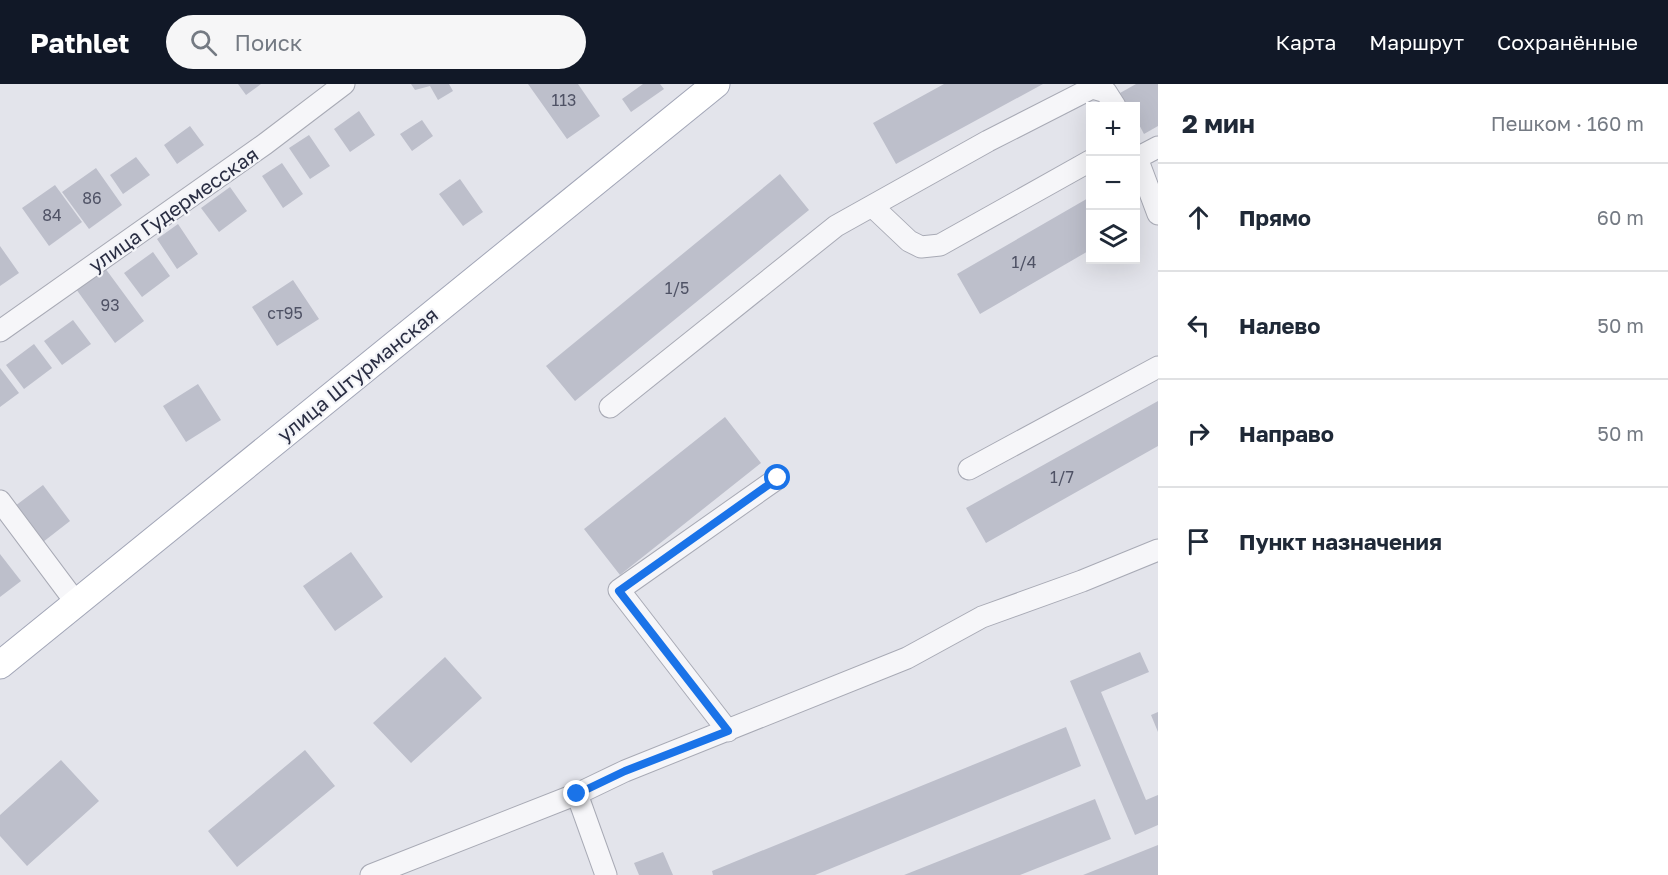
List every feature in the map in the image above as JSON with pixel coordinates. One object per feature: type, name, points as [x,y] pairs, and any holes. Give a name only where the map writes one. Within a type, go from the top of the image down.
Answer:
[{"type":"main road","name":"улица Штурманская","points":[[0,665],[716,84]]},
{"type":"street","name":"улица Гудермесская","points":[[0,331],[265,144],[344,84]]},
{"type":"street","points":[[610,407],[836,226],[988,141],[1092,88],[1106,92],[1112,102]]},
{"type":"street","points":[[1138,156],[1158,147]]},
{"type":"street","points":[[872,206],[909,241],[921,248],[940,244],[1086,164]]},
{"type":"street","points":[[1140,167],[1158,214]]},
{"type":"street","points":[[969,469],[1158,366]]},
{"type":"street","points":[[728,731],[619,591],[778,478]]},
{"type":"street","points":[[0,501],[77,604]]},
{"type":"street","points":[[371,875],[577,794],[625,771],[907,658],[982,617],[1082,581],[1158,550]]},
{"type":"street","points":[[577,794],[606,875]]},
{"type":"building","points":[[238,84],[261,84],[246,95]]},
{"type":"building","points":[[411,84],[449,84],[453,91],[438,100],[430,86],[415,90]]},
{"type":"building","points":[[528,84],[578,84],[600,116],[567,139]]},
{"type":"building","points":[[643,84],[660,84],[664,89],[631,112],[622,99]]},
{"type":"building","points":[[944,84],[1043,84],[896,164],[873,123]]},
{"type":"building","points":[[1136,84],[1158,84],[1158,126],[1144,134],[1140,126],[1140,102],[1126,102],[1120,93]]},
{"type":"building","points":[[359,111],[375,135],[350,152],[334,129]]},
{"type":"building","points":[[422,120],[433,136],[412,151],[400,134]]},
{"type":"building","points":[[190,126],[204,145],[177,164],[164,145]]},
{"type":"building","points":[[309,135],[330,166],[310,179],[289,148]]},
{"type":"building","points":[[136,157],[150,175],[123,194],[110,175]]},
{"type":"building","points":[[282,163],[303,194],[283,208],[262,176]]},
{"type":"building","points":[[96,168],[122,205],[89,229],[62,192]]},
{"type":"building","points":[[780,174],[809,210],[575,401],[546,366]]},
{"type":"building","points":[[460,179],[483,212],[463,226],[439,194]]},
{"type":"building","points":[[55,185],[82,222],[49,246],[22,208]]},
{"type":"building","points":[[230,187],[247,211],[219,232],[201,208]]},
{"type":"building","points":[[1086,199],[1086,252],[980,314],[957,274]]},
{"type":"building","points":[[178,224],[198,254],[177,269],[157,239]]},
{"type":"building","points":[[0,246],[19,273],[0,286]]},
{"type":"building","points":[[153,252],[170,276],[142,297],[124,273]]},
{"type":"building","points":[[105,268],[144,321],[115,343],[76,289]]},
{"type":"building","points":[[293,280],[319,319],[277,346],[252,307]]},
{"type":"building","points":[[73,320],[91,344],[62,365],[44,341]]},
{"type":"building","points":[[34,344],[52,368],[24,389],[6,365]]},
{"type":"building","points":[[0,368],[19,393],[0,407]]},
{"type":"building","points":[[198,384],[221,420],[186,442],[163,406]]},
{"type":"building","points":[[1158,401],[1158,446],[986,543],[966,508]]},
{"type":"building","points":[[725,417],[761,463],[620,575],[584,529]]},
{"type":"building","points":[[43,485],[70,521],[43,542],[15,506]]},
{"type":"building","points":[[351,552],[383,597],[335,631],[303,586]]},
{"type":"building","points":[[0,554],[21,581],[0,597]]},
{"type":"building","points":[[1140,652],[1149,672],[1101,692],[1146,800],[1158,795],[1158,825],[1135,835],[1070,681]]},
{"type":"building","points":[[445,657],[482,698],[411,763],[373,723]]},
{"type":"building","points":[[1158,712],[1158,732],[1151,715]]},
{"type":"building","points":[[1066,727],[1081,766],[815,875],[713,875],[712,871]]},
{"type":"building","points":[[305,750],[335,786],[237,867],[208,831]]},
{"type":"building","points":[[61,760],[99,801],[27,866],[0,836],[0,815]]},
{"type":"building","points":[[1095,799],[1111,839],[1020,875],[904,875]]},
{"type":"building","points":[[1158,845],[1158,875],[1083,875]]},
{"type":"building","points":[[663,852],[673,875],[639,875],[634,863]]},
{"type":"route","points":[[577,794],[625,771],[728,731],[619,591],[778,478]]}]
